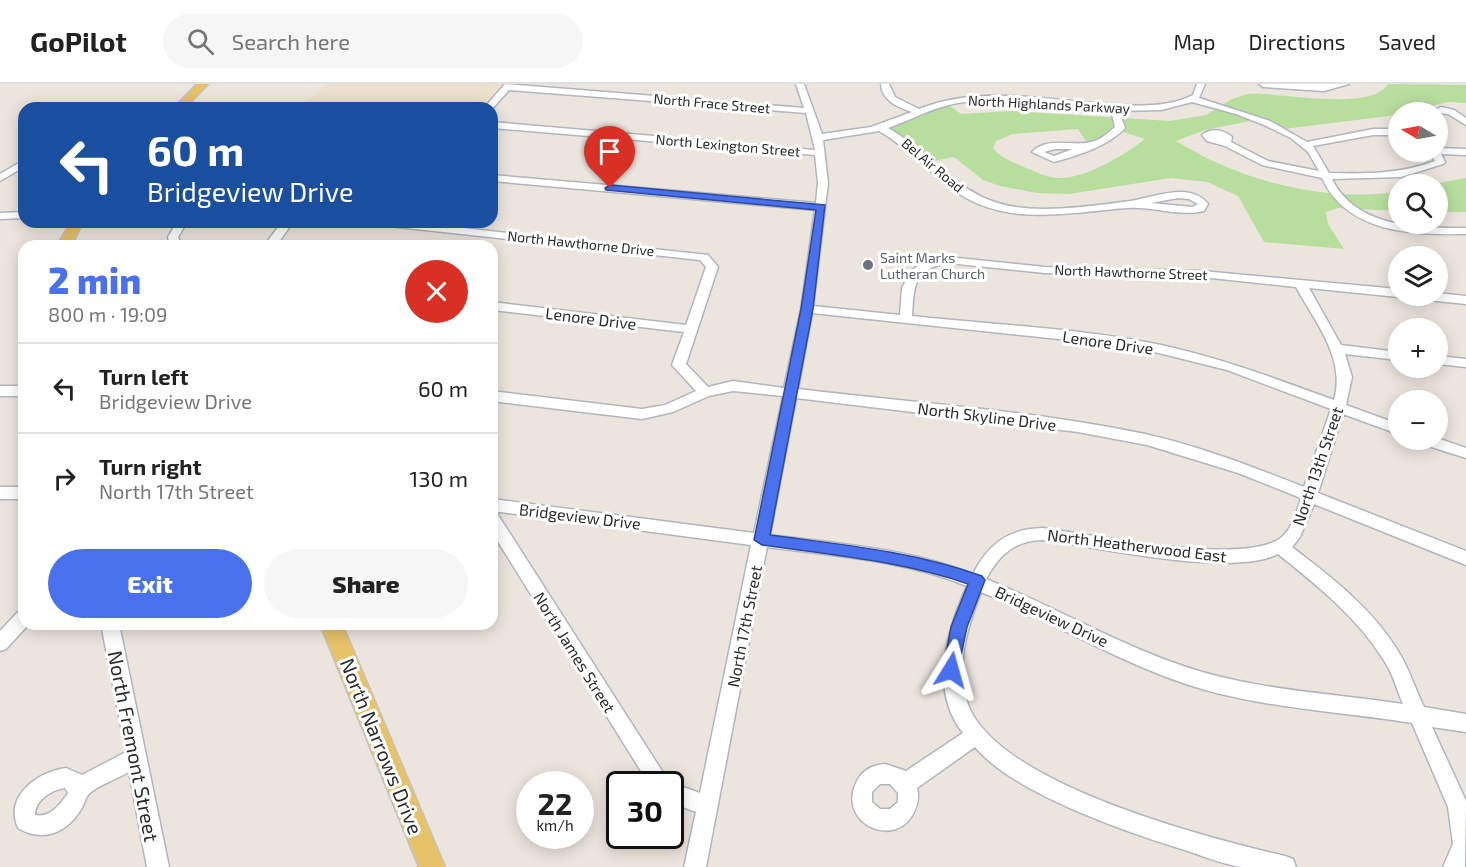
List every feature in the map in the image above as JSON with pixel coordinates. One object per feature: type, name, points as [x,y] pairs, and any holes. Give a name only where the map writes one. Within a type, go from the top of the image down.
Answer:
[{"type":"main road","points":[[185,102],[203,84]]},
{"type":"main road","name":"North Narrows Drive","points":[[333,630],[432,867]]},
{"type":"street","name":"North 17th Street","points":[[695,867],[807,309],[821,207],[823,183],[818,137],[800,84]]},
{"type":"street","points":[[885,84],[888,97],[919,112]]},
{"type":"street","points":[[1201,84],[1201,92],[1196,100],[1263,121],[1305,145],[1319,160],[1340,200],[1366,216],[1408,229],[1466,231]]},
{"type":"street","points":[[1263,84],[1324,88],[1345,84]]},
{"type":"street","name":"North Frace Street","points":[[509,86],[809,111]]},
{"type":"street","points":[[494,102],[509,86]]},
{"type":"street","name":"North Highlands Parkway","points":[[818,137],[850,136],[881,128],[945,102],[981,98],[1159,108],[1196,100]]},
{"type":"street","points":[[1089,146],[1105,140],[1120,128],[1114,107]]},
{"type":"street","points":[[1448,117],[1466,123]]},
{"type":"street","name":"North Lexington Street","points":[[498,126],[820,153]]},
{"type":"street","name":"Bel Air Road","points":[[881,128],[905,142],[962,191],[980,201],[1013,208],[1070,213],[1127,204],[1185,195],[1198,198],[1203,204],[1200,209],[1192,210],[1127,204]]},
{"type":"street","points":[[1305,145],[1373,132],[1388,132]]},
{"type":"street","points":[[1224,142],[1266,164],[1326,175],[1373,177],[1428,167],[1440,162]]},
{"type":"street","points":[[1448,151],[1466,152]]},
{"type":"street","points":[[0,178],[18,167]]},
{"type":"street","points":[[498,179],[821,207]]},
{"type":"street","points":[[0,216],[18,215]]},
{"type":"street","name":"North Hawthorne Drive","points":[[437,228],[698,255],[710,260],[712,267],[689,329]]},
{"type":"street","name":"North Hawthorne Street","points":[[906,319],[910,281],[922,266],[941,261],[1045,270],[1202,274],[1388,292]]},
{"type":"street","name":"North 13th Street","points":[[1281,547],[1296,529],[1345,377],[1336,349],[1300,283]]},
{"type":"street","points":[[1448,298],[1466,300]]},
{"type":"street","name":"Lenore Drive","points":[[498,307],[689,329]]},
{"type":"street","name":"Lenore Drive","points":[[807,309],[1097,339],[1160,349],[1231,367],[1388,425]]},
{"type":"street","points":[[689,329],[679,365],[705,392]]},
{"type":"street","points":[[1336,349],[1388,355]]},
{"type":"street","points":[[1448,361],[1466,363]]},
{"type":"street","name":"North Skyline Drive","points":[[498,397],[642,414],[668,409],[705,392],[733,386],[1122,435],[1220,461],[1466,558]]},
{"type":"street","points":[[0,391],[18,391]]},
{"type":"street","points":[[1448,447],[1466,453]]},
{"type":"street","points":[[0,492],[18,494]]},
{"type":"street","name":"Bridgeview Drive","points":[[498,506],[762,540],[935,566],[977,580],[1122,649],[1185,675],[1270,693],[1466,723]]},
{"type":"street","name":"North James Street","points":[[498,528],[652,771]]},
{"type":"street","name":"North Heatherwood East","points":[[975,736],[960,708],[951,670],[959,627],[977,580],[998,547],[1012,538],[1028,534],[1230,557],[1266,553],[1281,547]]},
{"type":"street","points":[[1281,547],[1334,589],[1373,630],[1401,674],[1415,715],[1458,807],[1465,845],[1454,867]]},
{"type":"street","points":[[0,643],[18,624]]},
{"type":"street","name":"North Fremont Street","points":[[111,630],[158,867]]},
{"type":"street","points":[[904,785],[975,736],[990,750],[1025,773],[1103,811],[1199,846],[1285,867]]},
{"type":"street","points":[[78,788],[135,758]]},
{"type":"street","points":[[684,798],[708,807]]},
{"type":"shaded area","points":[[329,84],[502,84],[486,102],[306,102]]},
{"type":"green space","points":[[1388,84],[1466,85],[1466,103],[1388,102],[1388,116],[1284,129],[1260,119],[1205,130],[1176,141],[1227,167],[1283,185],[1341,194],[1388,193],[1388,210],[1338,208],[1326,212],[1328,224],[1344,249],[1264,242],[1238,196],[1207,182],[1171,178],[1069,194],[1037,193],[1000,186],[983,180],[954,157],[928,162],[881,128],[945,102],[961,114],[1011,111],[1170,121],[1206,115],[1232,99],[1247,94],[1323,99],[1363,97],[1378,93]],"holes":[[[1078,129],[1089,146],[1120,131],[1145,139],[1127,152],[1093,170],[1070,177],[1060,178],[1042,174],[1011,161],[993,148],[996,141],[1013,134]]]},
{"type":"green space","points":[[1466,178],[1466,212],[1448,212],[1448,181]]},
{"type":"place","name":"Saint Marks Lutheran Church","points":[[868,265]]},
{"type":"route","points":[[610,188],[821,207],[807,309],[762,540],[899,559],[935,566],[977,580],[959,627],[951,670]]}]
